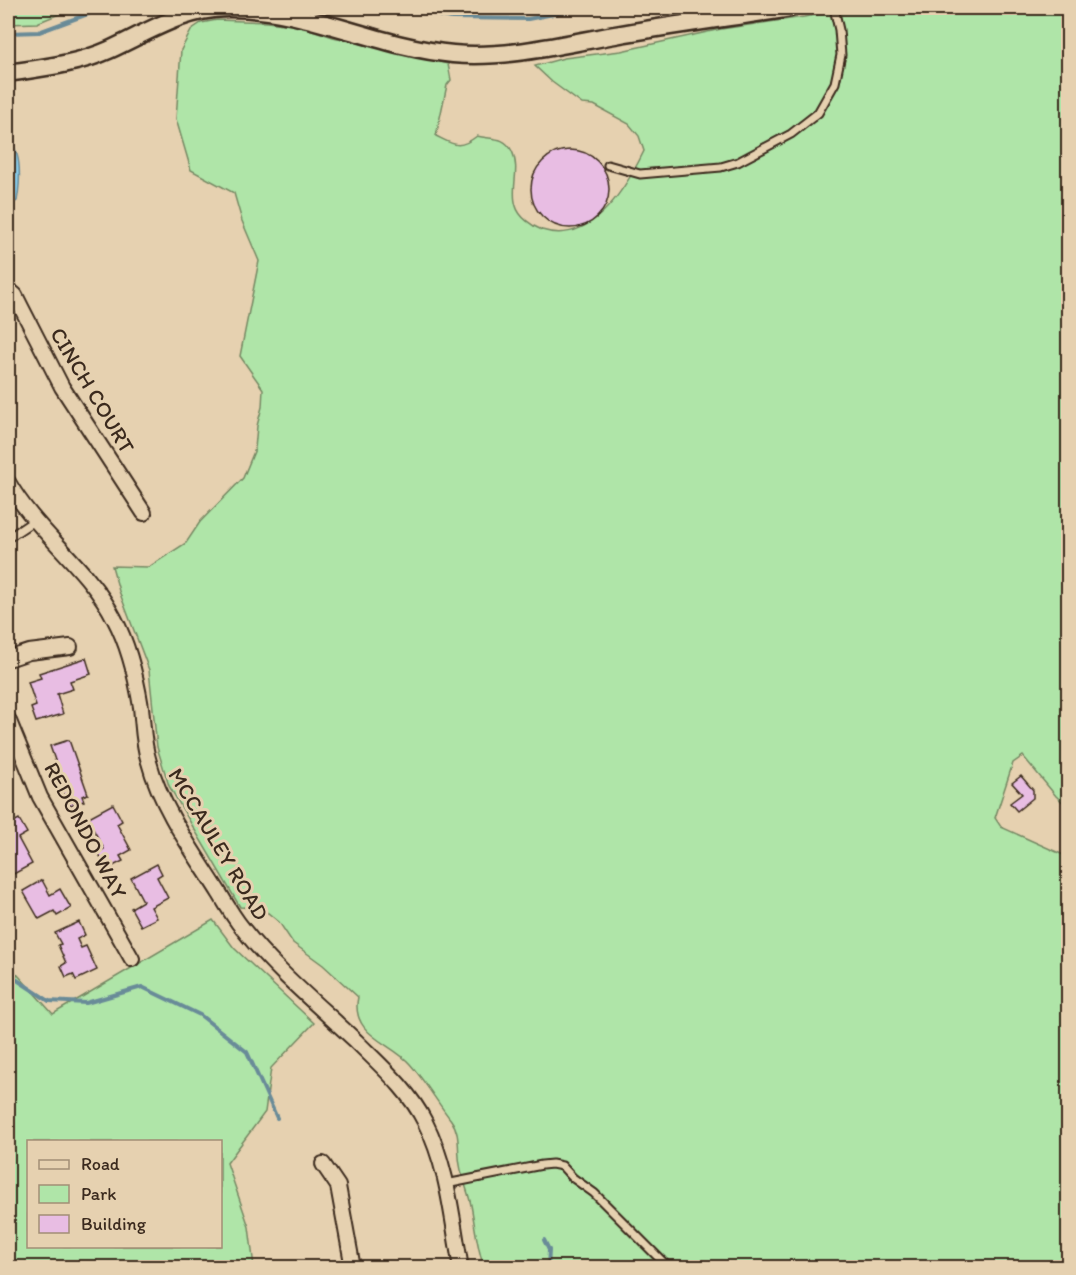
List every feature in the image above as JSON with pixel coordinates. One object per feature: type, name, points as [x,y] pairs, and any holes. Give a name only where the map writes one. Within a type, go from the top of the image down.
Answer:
[{"type":"street","points":[[8,73],[80,60],[108,51],[176,18],[226,8],[261,9],[408,46],[443,53],[473,55],[529,49],[790,8]]},
{"type":"street","name":"CINCH COURT","points":[[8,289],[18,301],[62,387],[144,513]]},
{"type":"street","name":"MCCAULEY ROAD","points":[[8,482],[18,500],[98,593],[113,616],[134,669],[148,762],[158,788],[242,929],[279,968],[391,1075],[425,1121],[434,1142],[446,1184],[461,1268]]},
{"type":"street","points":[[8,659],[29,652],[70,647]]},
{"type":"street","name":"REDONDO WAY","points":[[8,719],[40,797],[132,959]]},
{"type":"street","points":[[323,1164],[338,1186],[353,1268]]},
{"type":"lane","points":[[608,165],[640,174],[721,166],[738,162],[790,134],[818,112],[835,83],[841,55],[834,8]]},
{"type":"lane","points":[[8,538],[36,520]]},
{"type":"lane","points":[[446,1184],[552,1164],[562,1166],[573,1178],[594,1192],[669,1268]]},
{"type":"green space","points":[[8,8],[74,8],[37,23],[8,24]]},
{"type":"green space","points":[[851,8],[1068,8],[1068,807],[1023,756],[1013,763],[995,818],[1001,827],[1068,857],[1068,1267],[484,1267],[461,1170],[457,1136],[451,1120],[410,1064],[366,1029],[357,1010],[358,997],[323,965],[293,943],[279,922],[268,913],[258,908],[240,907],[169,786],[157,747],[149,670],[112,566],[149,567],[186,543],[200,522],[243,478],[255,449],[263,389],[240,356],[259,261],[242,221],[234,193],[191,170],[176,119],[181,50],[192,29],[201,23],[217,20],[267,22],[300,26],[333,37],[448,64],[451,80],[447,85],[436,136],[457,145],[466,143],[477,136],[505,142],[515,158],[514,200],[520,214],[526,221],[542,230],[560,233],[576,230],[592,222],[605,210],[628,181],[644,151],[639,136],[629,124],[594,105],[582,104],[535,66],[564,58],[621,51],[721,29]]},
{"type":"green space","points":[[213,920],[234,948],[314,1023],[271,1068],[265,1112],[227,1163],[249,1227],[254,1267],[8,1267],[8,964],[53,1014]]},
{"type":"water","points":[[8,140],[16,152],[19,177],[17,201],[8,206]]},
{"type":"building","points":[[570,150],[585,153],[602,167],[609,189],[606,204],[592,221],[570,228],[555,225],[538,211],[531,189],[534,174],[548,157]]},
{"type":"building","points":[[86,658],[91,674],[70,681],[73,689],[57,694],[63,714],[36,722],[31,708],[36,706],[28,682],[41,678],[39,673]]},
{"type":"building","points":[[69,740],[88,794],[82,796],[84,801],[67,806],[61,787],[64,786],[50,746]]},
{"type":"building","points":[[1021,776],[1033,790],[1033,798],[1017,811],[1010,803],[1022,794],[1012,783]]},
{"type":"building","points":[[113,804],[122,821],[117,824],[131,850],[120,856],[123,861],[107,869],[98,852],[104,849],[87,818]]},
{"type":"building","points":[[19,819],[27,833],[18,838],[32,864],[8,877],[8,825]]},
{"type":"building","points":[[157,864],[162,874],[157,877],[168,898],[151,907],[157,918],[141,926],[131,908],[143,901],[131,878]]},
{"type":"building","points":[[42,880],[50,895],[60,889],[71,908],[57,916],[54,911],[39,919],[23,891]]},
{"type":"building","points":[[79,922],[85,935],[77,939],[81,948],[86,946],[97,970],[76,980],[73,974],[66,977],[61,966],[66,963],[58,945],[61,944],[55,933]]},
{"type":"waterway","points":[[8,33],[39,32],[104,8]]},
{"type":"waterway","points":[[406,8],[452,18],[528,19],[584,8]]},
{"type":"waterway","points":[[8,974],[49,1001],[86,1003],[142,987],[200,1015],[247,1052],[277,1118]]},
{"type":"waterway","points":[[544,1240],[549,1250],[548,1268]]}]
